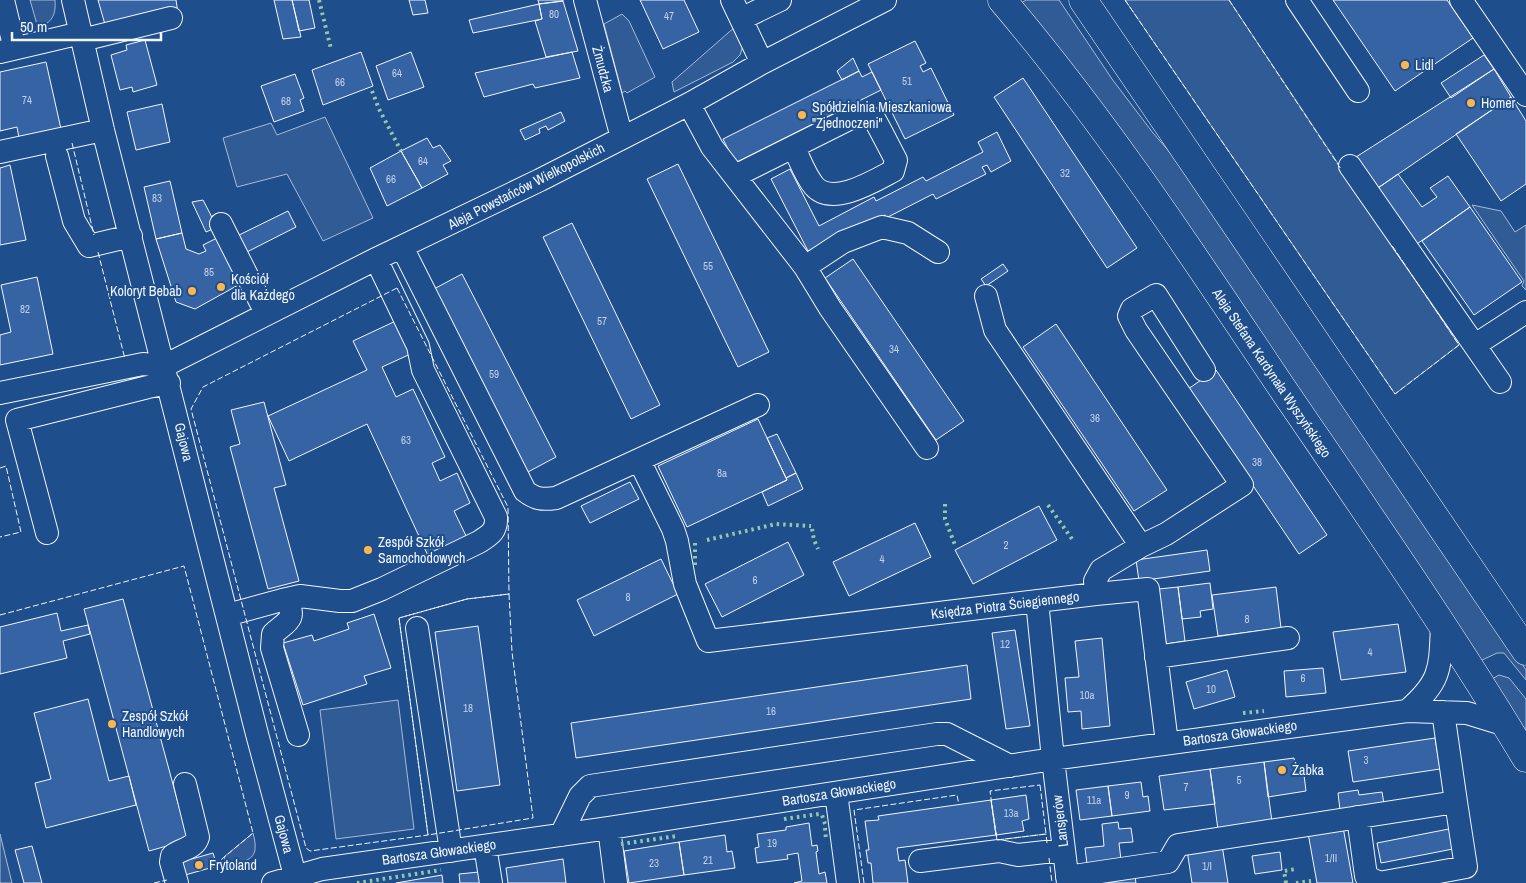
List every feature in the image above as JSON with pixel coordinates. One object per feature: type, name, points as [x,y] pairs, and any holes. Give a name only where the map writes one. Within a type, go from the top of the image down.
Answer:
[{"type":"main road","name":"Aleja Stefana Kardynała Wyszyńskiego","points":[[1002,0],[1072,85],[1115,142],[1442,625],[1526,758]]},
{"type":"main road","points":[[1083,0],[1526,651]]},
{"type":"street","points":[[2,0],[6,44],[81,36],[171,18]]},
{"type":"street","name":"Gajowa","points":[[73,0],[103,130],[296,880]]},
{"type":"street","name":"Żmudzka","points":[[585,0],[622,138]]},
{"type":"street","points":[[762,63],[736,10],[780,0]]},
{"type":"street","name":"Aleja Powstańców Wielkopolskich","points":[[166,375],[266,313],[622,138],[885,0]]},
{"type":"street","points":[[1297,0],[1358,91]]},
{"type":"street","points":[[1462,0],[1526,95]]},
{"type":"street","points":[[689,104],[712,147],[805,267],[830,308],[927,448]]},
{"type":"street","points":[[0,152],[103,130]]},
{"type":"street","points":[[735,176],[794,148]]},
{"type":"street","points":[[57,156],[74,221],[89,246],[131,236]]},
{"type":"street","points":[[1350,166],[1500,382]]},
{"type":"street","points":[[221,224],[266,313]]},
{"type":"street","points":[[805,267],[842,242],[882,227],[908,233],[938,252]]},
{"type":"street","points":[[402,247],[525,491],[534,498],[543,500],[556,498],[758,405]]},
{"type":"street","points":[[228,615],[300,596],[352,601],[382,589],[479,542],[493,533],[497,526],[496,518],[423,370],[418,346],[376,259]]},
{"type":"street","points":[[1096,594],[1095,581],[1101,570],[1141,546],[1166,534],[1242,485],[1136,330],[1129,316],[1132,309],[1156,295],[1204,370]]},
{"type":"street","points":[[986,296],[994,330],[1141,546]]},
{"type":"street","points":[[1475,344],[1526,312]]},
{"type":"street","points":[[0,393],[143,364],[166,375]]},
{"type":"street","points":[[47,533],[17,420],[148,386],[166,375]]},
{"type":"street","name":"Księdza Piotra Ściegiennego","points":[[639,460],[678,541],[685,584],[708,641],[1148,589],[1167,743]]},
{"type":"street","points":[[282,600],[287,602],[291,608],[291,617],[288,623],[273,634],[272,648],[298,735]]},
{"type":"street","name":"Lansjerów","points":[[1037,601],[1053,759],[1068,880]]},
{"type":"street","points":[[1407,711],[1430,690],[1436,678],[1440,659],[1442,625]]},
{"type":"street","points":[[417,628],[450,851]]},
{"type":"street","points":[[1156,657],[1288,638]]},
{"type":"street","name":"Bartosza Głowackiego","points":[[273,883],[296,880],[322,870],[609,828],[1053,759],[1407,711],[1467,713],[1506,725]]},
{"type":"street","points":[[1358,817],[1366,876],[1379,883],[1466,867],[1443,712]]},
{"type":"street","points":[[561,835],[580,796],[590,786],[937,734],[947,734],[1010,766]]},
{"type":"street","points":[[177,883],[171,862],[172,856],[177,852],[194,846],[198,837],[184,784]]},
{"type":"street","points":[[836,793],[848,883]]},
{"type":"street","points":[[1068,880],[1168,862],[1178,845],[1456,802]]},
{"type":"street","points":[[609,828],[616,883]]},
{"type":"street","points":[[486,846],[491,883]]},
{"type":"street","points":[[920,861],[998,851],[1018,855],[1064,850]]},
{"type":"shaded area","points":[[30,0],[55,0],[55,10],[52,18],[38,28]]},
{"type":"shaded area","points":[[1026,0],[1059,0],[1112,79],[1153,133],[1187,172],[1526,670],[1526,680],[1504,653],[1497,653],[1480,661],[1020,4]]},
{"type":"shaded area","points":[[1125,0],[1229,0],[1459,345],[1395,394]]},
{"type":"shaded area","points":[[622,14],[629,21],[655,77],[627,93],[625,91],[622,93],[604,24]]},
{"type":"shaded area","points":[[736,26],[743,46],[740,55],[733,62],[674,92],[672,82]]},
{"type":"shaded area","points":[[325,117],[373,218],[323,241],[287,174],[237,187],[223,138],[271,123],[277,135]]},
{"type":"shaded area","points":[[1472,205],[1501,211],[1515,232],[1526,225],[1526,290],[1522,286],[1524,281]]},
{"type":"shaded area","points":[[1499,675],[1509,678],[1526,699],[1526,734],[1492,679]]},
{"type":"shaded area","points":[[398,700],[414,829],[336,839],[320,710]]},
{"type":"shaded area","points":[[253,833],[255,848],[251,857],[228,866],[224,857]]},
{"type":"shaded area","points":[[0,834],[12,883],[0,883]]},
{"type":"building","points":[[98,0],[176,0],[178,13],[106,28]]},
{"type":"building","points":[[274,0],[292,0],[301,37],[283,39]]},
{"type":"building","points":[[292,0],[309,0],[315,28],[299,31]]},
{"type":"building","points":[[409,0],[425,0],[428,13],[413,15]]},
{"type":"building","points":[[538,0],[563,0],[563,1],[539,4]]},
{"type":"building","points":[[640,0],[684,0],[699,32],[663,49]]},
{"type":"building","name":"Lidl","points":[[1333,0],[1447,0],[1473,38],[1395,91]]},
{"type":"building","points":[[563,1],[578,51],[546,57],[535,21],[542,19],[539,4]]},
{"type":"building","points":[[539,4],[542,19],[473,33],[469,20]]},
{"type":"building","points":[[145,40],[157,85],[133,92],[132,87],[120,90],[111,55],[127,50],[126,45]]},
{"type":"building","points":[[915,41],[926,63],[920,66],[923,72],[931,68],[954,115],[905,139],[868,64]]},
{"type":"building","points":[[361,52],[373,86],[323,105],[312,70]]},
{"type":"building","points":[[411,52],[424,87],[388,100],[376,66]]},
{"type":"building","points":[[572,52],[580,78],[535,88],[533,84],[484,97],[475,73]]},
{"type":"building","points":[[1484,55],[1494,69],[1451,98],[1441,83]]},
{"type":"building","points":[[853,58],[859,71],[842,80],[837,71]]},
{"type":"building","points":[[46,62],[61,129],[19,138],[17,127],[0,131],[0,72]]},
{"type":"building","points":[[1494,69],[1511,97],[1375,190],[1356,157]]},
{"type":"building","name":"Spółdzielnia Mieszkaniowa \"Zjednoczeni\"","points":[[859,71],[862,77],[872,72],[881,90],[735,163],[723,139]]},
{"type":"building","points":[[295,74],[304,98],[300,100],[304,111],[274,122],[261,86]]},
{"type":"building","points":[[1023,78],[1137,248],[1107,268],[994,97]]},
{"type":"building","points":[[1511,97],[1526,121],[1526,184],[1501,201],[1456,134]]},
{"type":"building","points":[[162,104],[170,142],[136,150],[127,112]]},
{"type":"building","points":[[561,112],[565,121],[548,130],[546,126],[539,129],[540,133],[525,140],[520,130]]},
{"type":"building","points":[[997,132],[1011,161],[991,172],[987,165],[982,167],[986,174],[936,199],[933,194],[886,218],[885,215],[808,251],[771,179],[790,169],[819,226],[874,197],[876,201],[923,177],[926,181],[983,152],[978,142]]},
{"type":"building","points":[[427,138],[433,148],[440,145],[451,161],[443,165],[448,174],[422,188],[401,151]]},
{"type":"building","points":[[401,151],[422,188],[387,206],[370,168]]},
{"type":"building","points":[[678,164],[769,352],[738,367],[647,179]]},
{"type":"building","points":[[10,165],[26,240],[0,245],[0,168]]},
{"type":"building","points":[[1398,174],[1422,207],[1437,197],[1430,188],[1448,176],[1470,207],[1414,246],[1375,190]]},
{"type":"building","points":[[170,181],[182,233],[156,239],[144,187]]},
{"type":"building","points":[[203,200],[217,227],[206,232],[192,202]]},
{"type":"building","points":[[1470,207],[1522,282],[1474,315],[1422,241]]},
{"type":"building","points":[[288,211],[296,227],[243,254],[235,237]]},
{"type":"building","points":[[572,223],[660,405],[631,419],[543,237]]},
{"type":"building","points":[[182,233],[186,249],[199,254],[206,251],[203,245],[219,237],[240,284],[195,309],[176,302],[156,239]]},
{"type":"building","points":[[853,259],[964,421],[936,440],[825,278]]},
{"type":"building","points":[[1003,264],[1008,271],[986,286],[981,279]]},
{"type":"building","points":[[462,274],[556,457],[526,473],[432,290]]},
{"type":"building","points":[[37,277],[53,354],[0,365],[0,335],[11,332],[1,285]]},
{"type":"building","points":[[400,319],[415,352],[382,367],[396,397],[413,389],[445,457],[432,463],[440,481],[457,473],[470,503],[454,511],[469,542],[430,560],[367,424],[289,461],[268,416],[367,370],[353,341]]},
{"type":"building","points":[[1056,324],[1167,490],[1134,511],[1023,347]]},
{"type":"building","points":[[1216,370],[1327,535],[1299,554],[1188,389]]},
{"type":"building","points":[[264,402],[286,485],[274,488],[299,581],[268,589],[230,447],[240,444],[231,410]]},
{"type":"building","points":[[758,419],[787,480],[687,527],[658,466]]},
{"type":"building","points":[[777,434],[796,473],[786,478],[767,438]]},
{"type":"building","points":[[796,473],[803,489],[768,506],[762,492],[787,480],[786,478]]},
{"type":"building","points":[[630,482],[639,499],[590,523],[581,506]]},
{"type":"building","points":[[1039,506],[1057,540],[973,584],[955,550]]},
{"type":"building","points":[[915,523],[931,557],[849,596],[833,562]]},
{"type":"building","points":[[788,542],[804,575],[722,617],[705,584]]},
{"type":"building","points":[[1207,550],[1210,571],[1139,581],[1136,560]]},
{"type":"building","points":[[661,559],[678,594],[594,636],[577,600]]},
{"type":"building","points":[[1210,583],[1213,609],[1200,611],[1201,617],[1182,619],[1178,587]]},
{"type":"building","points":[[1178,587],[1185,641],[1166,644],[1159,589]]},
{"type":"building","points":[[1276,587],[1281,628],[1218,636],[1212,595]]},
{"type":"building","points":[[123,599],[188,840],[149,851],[84,609]]},
{"type":"building","points":[[57,613],[61,631],[88,625],[90,634],[63,641],[67,658],[0,674],[0,627]]},
{"type":"building","points":[[374,614],[391,668],[364,676],[367,684],[303,705],[283,643],[312,635],[314,641],[349,629],[347,623]]},
{"type":"building","points":[[1398,624],[1406,672],[1341,680],[1333,632]]},
{"type":"building","points":[[478,626],[500,785],[457,791],[435,632]]},
{"type":"building","points":[[1015,630],[1030,726],[1006,729],[992,633]]},
{"type":"building","points":[[1102,638],[1110,726],[1082,729],[1081,711],[1068,712],[1065,678],[1079,677],[1075,641]]},
{"type":"building","points":[[967,665],[971,699],[576,758],[571,723]]},
{"type":"building","points":[[1323,668],[1326,693],[1286,697],[1284,671]]},
{"type":"building","points":[[1227,670],[1235,697],[1194,709],[1186,682]]},
{"type":"building","points":[[88,699],[109,781],[129,776],[136,805],[46,828],[35,783],[51,779],[34,713]]},
{"type":"building","points":[[1435,738],[1440,769],[1353,782],[1348,751]]},
{"type":"building","points":[[1294,758],[1297,776],[1304,775],[1306,791],[1268,797],[1264,762]]},
{"type":"building","points":[[1264,762],[1272,822],[1218,830],[1210,769]]},
{"type":"building","points":[[1210,769],[1215,804],[1164,810],[1159,776]]},
{"type":"building","points":[[1141,782],[1143,797],[1148,796],[1150,811],[1112,816],[1108,786]]},
{"type":"building","points":[[1108,786],[1112,816],[1080,820],[1076,790]]},
{"type":"building","points":[[1358,790],[1359,795],[1382,792],[1384,804],[1340,810],[1338,793]]},
{"type":"building","points":[[1026,795],[1029,819],[1022,821],[1024,831],[996,835],[991,800]]},
{"type":"building","points":[[991,800],[996,835],[897,848],[899,861],[905,860],[908,883],[873,883],[871,863],[868,863],[866,850],[869,850],[865,821],[879,820],[878,816]]},
{"type":"building","points":[[1118,822],[1119,829],[1131,828],[1133,842],[1119,843],[1121,860],[1087,864],[1085,848],[1104,846],[1102,824]]},
{"type":"building","points":[[809,823],[812,846],[817,845],[819,874],[825,872],[827,883],[794,883],[802,881],[798,853],[787,855],[788,859],[757,863],[755,848],[759,847],[757,834],[786,830],[786,827]]},
{"type":"building","points":[[1343,827],[1353,883],[1317,883],[1308,833]]},
{"type":"building","points":[[1454,828],[1458,848],[1381,863],[1377,843]]},
{"type":"building","points":[[725,835],[727,852],[732,851],[735,868],[684,875],[679,842]]},
{"type":"building","points":[[679,842],[684,875],[629,883],[624,851]]},
{"type":"building","points":[[1222,845],[1228,883],[1192,883],[1187,850]]},
{"type":"building","points":[[32,846],[42,883],[24,883],[15,850]]},
{"type":"building","points":[[1280,852],[1282,870],[1255,874],[1252,856]]},
{"type":"building","name":"Frytoland","points":[[213,853],[217,866],[185,875],[181,862]]},
{"type":"building","points":[[563,859],[566,883],[508,883],[506,868]]},
{"type":"building","points":[[479,872],[481,883],[460,883],[459,874]]},
{"type":"building","points":[[442,875],[443,883],[396,883]]},
{"type":"building","points":[[1135,877],[1136,883],[1102,883]]},
{"type":"hedge","points":[[319,0],[331,49]]},
{"type":"hedge","points":[[372,91],[379,109],[401,151]]},
{"type":"hedge","points":[[945,504],[945,519],[955,545]]},
{"type":"hedge","points":[[1048,505],[1072,539]]},
{"type":"hedge","points":[[707,540],[776,524],[811,526]]},
{"type":"hedge","points":[[812,529],[818,549]]},
{"type":"hedge","points":[[695,543],[695,568]]},
{"type":"hedge","points":[[1243,713],[1264,711]]},
{"type":"hedge","points":[[784,819],[819,814],[822,815],[825,824]]},
{"type":"hedge","points":[[825,828],[826,840]]},
{"type":"hedge","points":[[621,844],[677,836]]},
{"type":"hedge","points":[[1286,883],[1284,871],[1296,869]]},
{"type":"hedge","points":[[357,883],[441,870]]},
{"type":"hedge","points":[[1296,883],[1311,881]]},
{"type":"fence","points":[[1125,0],[1395,394],[1459,345],[1391,244]]},
{"type":"fence","points":[[1229,0],[1341,169]]},
{"type":"fence","points":[[72,143],[94,235]]},
{"type":"fence","points":[[98,252],[125,359]]},
{"type":"fence","points":[[397,288],[508,507],[509,594],[467,599],[399,618],[428,835],[310,851],[306,848],[191,409],[203,387],[397,288]]},
{"type":"fence","points":[[0,468],[6,466],[21,532],[0,537]]},
{"type":"fence","points":[[0,615],[184,566],[253,833],[216,864],[215,861]]},
{"type":"fence","points":[[509,594],[512,652],[533,818],[428,835],[399,618],[467,599],[509,594]]},
{"type":"fence","points":[[1040,785],[1046,834],[997,840],[990,791],[1040,785]]},
{"type":"fence","points":[[864,883],[854,810],[957,795],[960,804]]},
{"type":"fence","points":[[996,833],[997,840],[1046,834],[1047,843]]},
{"type":"fence","points":[[1049,858],[1052,883]]},
{"type":"fence","points":[[154,883],[167,880]]},
{"type":"place","name":"Lidl","points":[[1405,65]]},
{"type":"place","name":"Homer","points":[[1471,103]]},
{"type":"place","name":"Spółdzielnia Mieszkaniowa \"Zjednoczeni\"","points":[[802,115]]},
{"type":"place","name":"Kościół dla Każdego","points":[[221,287]]},
{"type":"place","name":"Koloryt Bebab","points":[[192,291]]},
{"type":"place","name":"Zespół Szkół Samochodowych","points":[[368,550]]},
{"type":"place","name":"Zespół Szkół Handlowych","points":[[112,724]]},
{"type":"place","name":"Żabka","points":[[1282,770]]},
{"type":"place","name":"Frytoland","points":[[199,865]]}]
